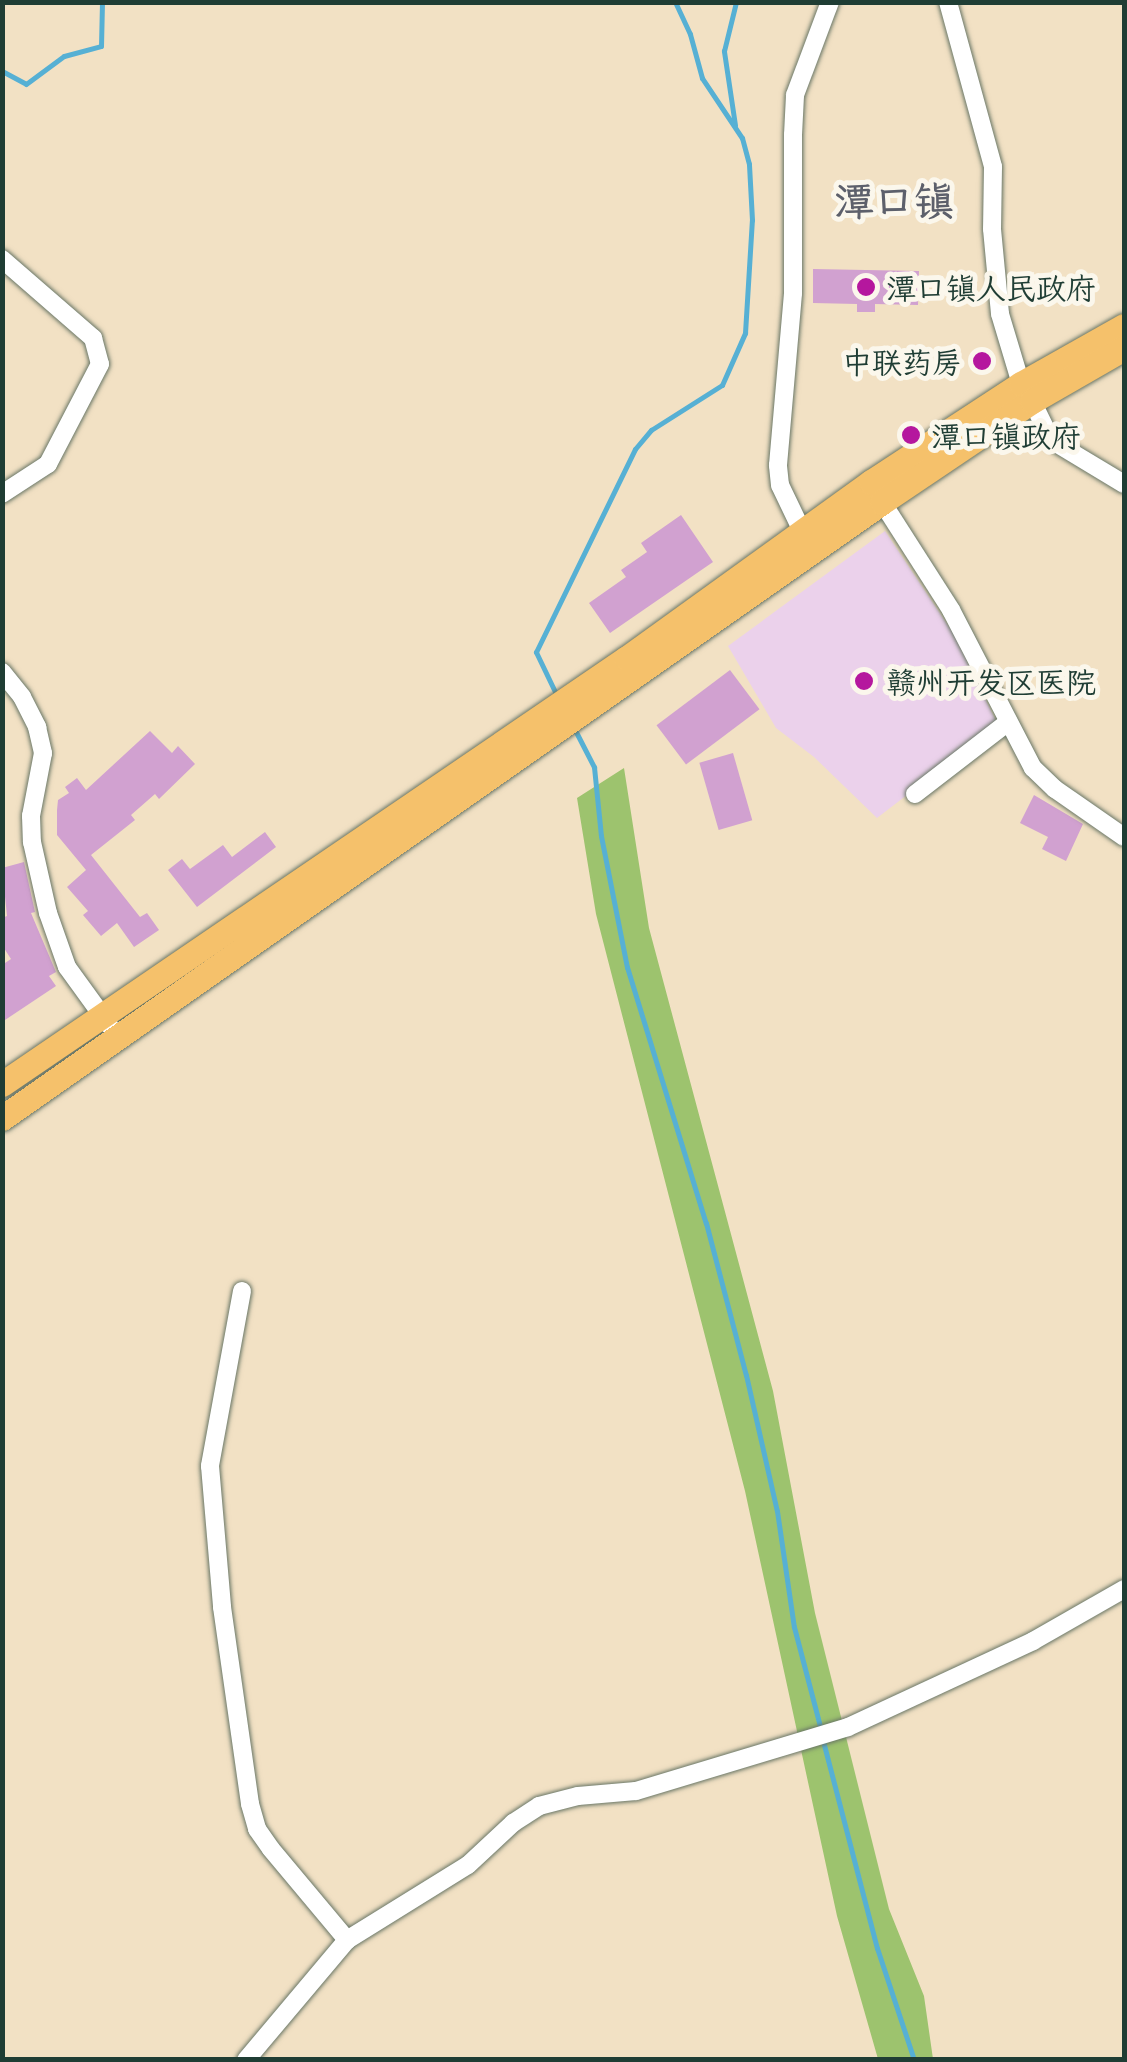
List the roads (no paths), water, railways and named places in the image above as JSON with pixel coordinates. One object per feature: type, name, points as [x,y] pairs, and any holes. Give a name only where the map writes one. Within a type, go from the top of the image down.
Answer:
[{"type":"highway","points":[[632,667],[802,531],[1026,393],[1124,326]]},
{"type":"highway","points":[[2,1118],[608,683],[882,502],[1026,393],[1124,348]]},
{"type":"highway","points":[[2,1084],[100,1016],[524,742]]},
{"type":"street","points":[[802,531],[780,485],[778,465],[793,292],[793,135],[796,95],[830,2]]},
{"type":"street","points":[[948,2],[993,167],[992,229],[1000,314],[1026,393],[1051,440],[1124,484]]},
{"type":"street","points":[[2,258],[92,338],[100,364],[48,464],[2,494]]},
{"type":"street","points":[[882,502],[951,610],[1033,768],[1054,789],[1124,838]]},
{"type":"street","points":[[2,672],[22,697],[42,753],[32,829],[48,913],[68,967],[119,1037]]},
{"type":"street","points":[[915,794],[1008,722]]},
{"type":"street","points":[[242,1290],[210,1466],[222,1607],[250,1804],[257,1829],[270,1849],[347,1940]]},
{"type":"street","points":[[246,2060],[347,1940],[468,1865],[513,1822],[539,1806],[636,1791],[848,1727],[1033,1641],[1124,1589]]},
{"type":"waterway","points":[[2,71],[26,84],[64,56],[101,46],[102,2]]},
{"type":"waterway","points":[[558,698],[536,652],[635,449],[651,430],[722,385],[745,333],[752,220],[749,164],[742,138],[702,78],[690,34],[675,2]]},
{"type":"waterway","points":[[735,125],[724,51],[736,2]]},
{"type":"waterway","points":[[575,730],[594,767],[601,836],[627,967],[706,1223],[746,1375],[777,1511],[794,1627],[821,1730]]},
{"type":"waterway","points":[[823,1741],[877,1948],[914,2060]]},
{"type":"place","name":"潭口镇人民政府","points":[[866,287]]},
{"type":"place","name":"中联药房","points":[[982,361]]},
{"type":"place","name":"潭口镇政府","points":[[911,435]]},
{"type":"place","name":"赣州开发区医院","points":[[864,681]]},
{"type":"district","name":"潭口镇","points":[[894,199]]}]
